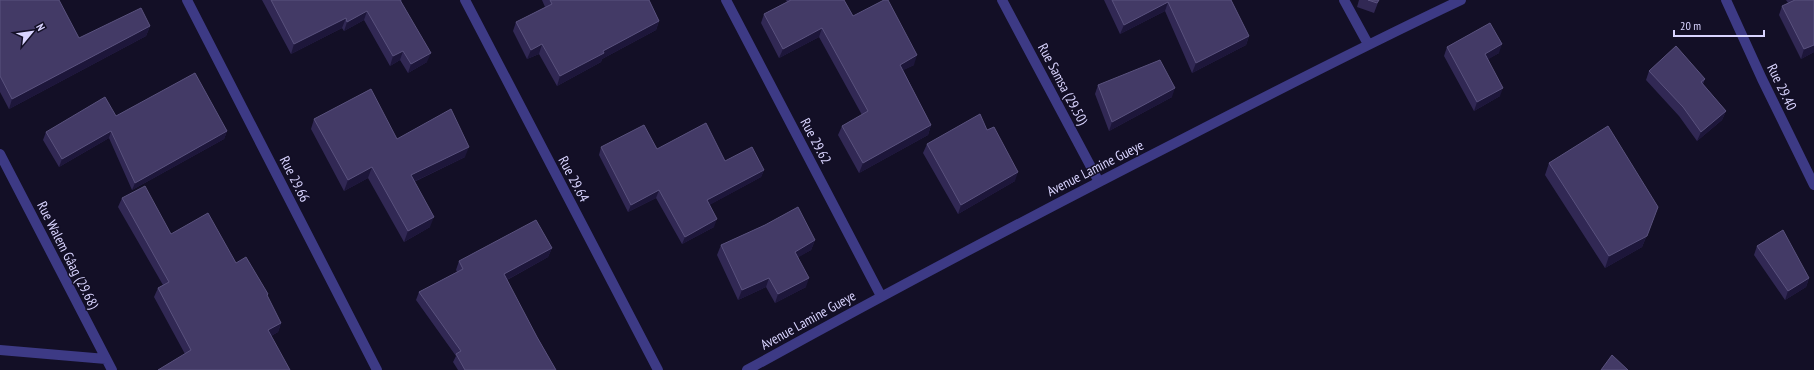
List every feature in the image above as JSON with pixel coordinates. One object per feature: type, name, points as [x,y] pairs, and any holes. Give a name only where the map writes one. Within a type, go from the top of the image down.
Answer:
[{"type":"street","name":"Rue 29.66","points":[[187,0],[377,370]]},
{"type":"street","name":"Rue 29.64","points":[[465,0],[658,370]]},
{"type":"street","name":"Rue 29.62","points":[[726,0],[881,296]]},
{"type":"street","name":"Rue Samsa (29.50)","points":[[1002,0],[1099,182]]},
{"type":"street","points":[[1344,0],[1368,44]]},
{"type":"street","name":"Avenue Lamine Gueye","points":[[747,370],[881,296],[1099,182],[1368,44],[1461,0]]},
{"type":"street","name":"Rue 29.40","points":[[1726,0],[1762,79],[1814,185]]},
{"type":"street","name":"Rue Walem Gâag (29.68)","points":[[0,154],[112,370]]},
{"type":"street","points":[[0,350],[106,359]]},
{"type":"building","points":[[0,0],[59,0],[79,38],[141,8],[150,26],[12,99],[0,76]]},
{"type":"building","points":[[271,0],[400,0],[431,53],[411,64],[403,51],[393,56],[367,11],[347,22],[346,18],[294,44]]},
{"type":"building","points":[[550,0],[649,0],[659,21],[603,51],[604,53],[560,76],[542,44],[531,50],[516,22],[552,4]]},
{"type":"building","points":[[791,0],[844,0],[853,16],[884,0],[888,0],[917,55],[900,65],[931,125],[863,163],[842,126],[868,111],[822,28],[783,49],[764,14]]},
{"type":"building","points":[[1112,0],[1231,0],[1249,36],[1196,63],[1168,2],[1124,25]]},
{"type":"building","points":[[1368,0],[1379,0],[1377,3]]},
{"type":"building","points":[[1795,0],[1814,0],[1814,45],[1804,49],[1782,6]]},
{"type":"building","points":[[1490,23],[1502,44],[1485,54],[1503,88],[1477,102],[1447,47]]},
{"type":"building","points":[[1676,46],[1705,79],[1701,82],[1726,111],[1701,132],[1683,107],[1649,71]]},
{"type":"building","points":[[1160,60],[1175,88],[1112,122],[1098,85]]},
{"type":"building","points":[[195,73],[227,131],[135,183],[111,131],[62,159],[46,132],[105,97],[116,116]]},
{"type":"building","points":[[371,89],[397,139],[451,109],[469,147],[411,175],[434,217],[408,231],[372,167],[348,180],[314,119]]},
{"type":"building","points":[[980,114],[987,130],[994,127],[1018,172],[961,205],[927,144]]},
{"type":"building","points":[[706,123],[725,161],[752,147],[764,170],[707,200],[717,219],[685,237],[659,190],[631,205],[601,147],[644,125],[657,149]]},
{"type":"building","points":[[1608,126],[1658,207],[1647,236],[1609,256],[1549,163]]},
{"type":"building","points":[[145,186],[171,234],[208,213],[236,263],[246,257],[268,294],[267,295],[281,323],[268,330],[290,370],[158,370],[191,350],[158,288],[169,282],[122,198]]},
{"type":"building","points":[[798,207],[815,240],[795,252],[809,278],[778,294],[769,278],[742,290],[721,245],[765,225]]},
{"type":"building","points":[[536,220],[552,248],[504,274],[556,370],[465,370],[456,354],[461,351],[419,292],[463,269],[459,261]]},
{"type":"building","points":[[1783,230],[1809,278],[1788,291],[1757,246]]},
{"type":"building","points":[[1612,355],[1628,370],[1601,370]]}]
